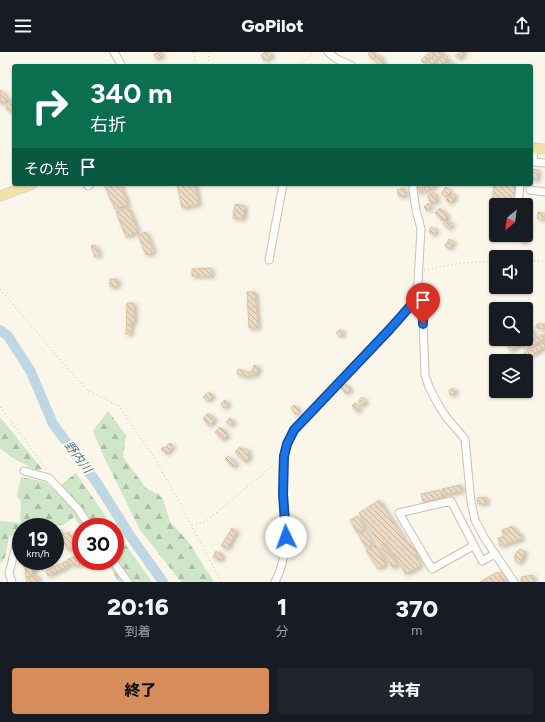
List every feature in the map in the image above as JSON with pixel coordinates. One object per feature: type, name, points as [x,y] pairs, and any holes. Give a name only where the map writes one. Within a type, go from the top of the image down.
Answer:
[{"type":"main road","points":[[533,148],[545,149]]},
{"type":"main road","points":[[0,196],[27,186]]},
{"type":"street","points":[[114,52],[121,64]]},
{"type":"street","points":[[328,52],[335,58],[348,64]]},
{"type":"street","points":[[533,148],[533,162],[545,163]]},
{"type":"street","points":[[269,260],[283,186]]},
{"type":"street","points":[[275,582],[281,569],[285,553],[286,537],[283,494],[284,456],[287,444],[294,430],[413,303],[420,271],[421,229],[413,186]]},
{"type":"street","points":[[519,198],[520,186]]},
{"type":"street","points":[[530,190],[545,192]]},
{"type":"street","points":[[413,303],[423,317],[425,375],[439,406],[465,439],[471,502],[475,520],[485,539],[514,582]]},
{"type":"street","points":[[24,471],[49,478],[78,509],[84,518]]},
{"type":"street","points":[[473,546],[432,569],[399,513],[451,501],[482,561],[495,554]]},
{"type":"street","points":[[12,561],[9,573],[12,582]]},
{"type":"street","points":[[120,570],[128,582]]},
{"type":"path","points":[[194,52],[196,64]]},
{"type":"path","points":[[208,52],[209,64]]},
{"type":"path","points":[[298,64],[313,52]]},
{"type":"path","points":[[420,271],[462,263],[489,261]]},
{"type":"path","points":[[533,261],[545,261]]},
{"type":"path","points":[[0,289],[87,390],[119,406],[152,456],[191,525],[220,582]]},
{"type":"path","points":[[522,354],[545,341]]},
{"type":"path","points":[[0,407],[48,472],[49,478]]},
{"type":"path","points":[[191,525],[205,522],[284,456]]},
{"type":"green space","points":[[108,411],[126,435],[123,457],[146,488],[158,494],[163,499],[170,522],[188,541],[214,582],[181,582],[140,530],[103,455],[93,431]]},
{"type":"green space","points":[[0,417],[42,469],[37,471],[11,457],[0,448]]},
{"type":"green space","points":[[76,473],[107,518],[74,517],[64,524],[64,518],[20,518],[21,501],[17,496],[21,477],[45,482],[54,490]]},
{"type":"green space","points":[[0,521],[12,522],[12,536],[9,537],[5,557],[0,564]]},
{"type":"green space","points":[[124,543],[152,582],[119,582],[112,570],[124,570]]},
{"type":"building","points":[[161,52],[162,57],[156,59],[154,54]]},
{"type":"building","points":[[266,52],[270,52],[272,56],[264,61],[261,55]]},
{"type":"building","points":[[370,52],[374,52],[376,56],[372,59],[368,54]]},
{"type":"building","points":[[430,52],[436,52],[423,63],[421,60]]},
{"type":"building","points":[[439,52],[444,53],[431,64],[425,64]]},
{"type":"building","points":[[460,52],[466,52],[459,59],[455,56]]},
{"type":"building","points":[[379,55],[384,62],[378,64],[374,59]]},
{"type":"building","points":[[445,55],[448,58],[441,64],[435,64]]},
{"type":"building","points":[[450,60],[453,63],[452,64],[446,64]]},
{"type":"building","points":[[1,90],[8,99],[1,105],[0,91]]},
{"type":"building","points":[[11,100],[12,101],[12,112],[10,109],[8,111],[6,104]]},
{"type":"building","points":[[533,169],[538,170],[537,180],[533,179]]},
{"type":"building","points":[[105,186],[121,186],[128,204],[115,209]]},
{"type":"building","points":[[177,186],[195,186],[199,204],[182,208]]},
{"type":"building","points":[[416,186],[421,186],[421,192],[417,192]]},
{"type":"building","points":[[427,186],[435,186],[431,189],[428,187],[429,189],[424,192],[422,189]]},
{"type":"building","points":[[494,186],[515,186],[514,198],[493,198]]},
{"type":"building","points":[[446,187],[451,192],[445,197],[441,193]]},
{"type":"building","points":[[404,188],[406,195],[399,197],[397,190]]},
{"type":"building","points":[[433,192],[438,199],[432,204],[427,196]]},
{"type":"building","points":[[452,193],[456,196],[450,203],[446,200]]},
{"type":"building","points":[[428,203],[431,207],[427,211],[424,207]]},
{"type":"building","points":[[235,204],[245,206],[243,219],[233,218]]},
{"type":"building","points":[[128,207],[138,231],[126,237],[116,212]]},
{"type":"building","points":[[440,208],[448,216],[443,221],[435,213]]},
{"type":"building","points":[[538,212],[545,214],[545,220],[537,218]]},
{"type":"building","points":[[446,220],[450,224],[451,222],[453,224],[449,229],[443,224]]},
{"type":"building","points":[[431,227],[437,230],[434,235],[429,232]]},
{"type":"building","points":[[146,232],[154,252],[146,255],[138,235]]},
{"type":"building","points":[[449,239],[454,242],[449,249],[445,246]]},
{"type":"building","points":[[95,245],[100,255],[95,257],[91,246]]},
{"type":"building","points":[[211,268],[212,276],[192,276],[192,269]]},
{"type":"building","points":[[110,279],[117,279],[118,286],[110,287]]},
{"type":"building","points":[[247,292],[255,292],[258,328],[249,328]]},
{"type":"building","points":[[127,303],[134,303],[134,323],[131,322],[131,334],[126,334]]},
{"type":"building","points":[[537,324],[545,324],[545,329],[536,328]]},
{"type":"building","points":[[340,329],[344,332],[340,337],[336,333]]},
{"type":"building","points":[[545,333],[545,338],[533,345],[533,340]]},
{"type":"building","points":[[545,342],[545,347],[533,354],[523,354]]},
{"type":"building","points":[[510,346],[519,346],[510,351],[508,347]]},
{"type":"building","points":[[523,346],[532,346],[525,350]]},
{"type":"building","points":[[254,365],[259,367],[256,376],[251,374]]},
{"type":"building","points":[[238,369],[250,373],[249,377],[237,374]]},
{"type":"building","points":[[346,384],[351,389],[346,394],[341,388]]},
{"type":"building","points":[[454,388],[456,393],[450,395],[449,390]]},
{"type":"building","points":[[209,392],[213,396],[208,401],[203,397]]},
{"type":"building","points":[[362,397],[366,402],[362,406],[358,401]]},
{"type":"building","points":[[225,400],[229,404],[224,408],[221,404]]},
{"type":"building","points":[[355,403],[360,409],[357,412],[352,406]]},
{"type":"building","points":[[294,405],[300,411],[296,415],[291,408]]},
{"type":"building","points":[[208,413],[215,420],[209,426],[203,418]]},
{"type":"building","points":[[230,418],[234,422],[231,426],[226,422]]},
{"type":"building","points":[[220,427],[228,435],[223,440],[215,432]]},
{"type":"building","points":[[170,443],[173,446],[167,454],[161,449],[163,447],[165,448]]},
{"type":"building","points":[[240,447],[243,450],[245,448],[250,452],[247,454],[250,457],[245,462],[235,452]]},
{"type":"building","points":[[228,456],[237,464],[233,467],[225,459]]},
{"type":"building","points":[[461,485],[462,491],[443,495],[442,489]]},
{"type":"building","points":[[440,490],[442,498],[423,502],[421,494]]},
{"type":"building","points":[[486,497],[487,503],[478,504],[477,498]]},
{"type":"building","points":[[379,500],[408,545],[410,544],[417,553],[415,554],[421,565],[406,574],[386,543],[381,546],[359,513]]},
{"type":"building","points":[[357,516],[365,529],[357,533],[350,520]]},
{"type":"building","points":[[513,526],[516,533],[519,532],[522,539],[500,546],[498,538],[504,536],[502,530]]},
{"type":"building","points":[[232,528],[237,531],[227,549],[221,546]]},
{"type":"building","points":[[366,531],[373,544],[366,548],[359,535]]},
{"type":"building","points":[[69,532],[72,538],[72,549],[68,551],[64,542],[64,534]]},
{"type":"building","points":[[375,545],[386,564],[378,569],[366,550]]},
{"type":"building","points":[[384,546],[397,565],[393,568],[381,548]]},
{"type":"building","points":[[520,549],[525,552],[520,563],[515,561],[516,559],[514,558],[517,551]]},
{"type":"building","points":[[216,551],[223,555],[220,561],[213,557]]},
{"type":"building","points":[[72,558],[72,564],[70,565],[67,560]]},
{"type":"building","points":[[66,561],[68,566],[64,568],[64,562]]},
{"type":"building","points":[[25,570],[35,570],[32,571],[33,576],[26,577]]},
{"type":"building","points":[[48,570],[60,570],[48,576],[46,571]]},
{"type":"building","points":[[497,572],[503,582],[480,582]]},
{"type":"building","points":[[502,572],[508,582],[504,582],[499,573]]},
{"type":"building","points":[[533,575],[534,582],[521,582],[521,577]]},
{"type":"building","points":[[38,576],[39,582],[27,582],[26,578]]},
{"type":"waterway","name":"野内川","points":[[0,330],[8,336],[31,372],[53,424],[97,483],[131,537],[163,582]]},
{"type":"route","points":[[286,537],[283,494],[284,456],[287,444],[294,430],[413,303],[423,317],[423,324]]}]
